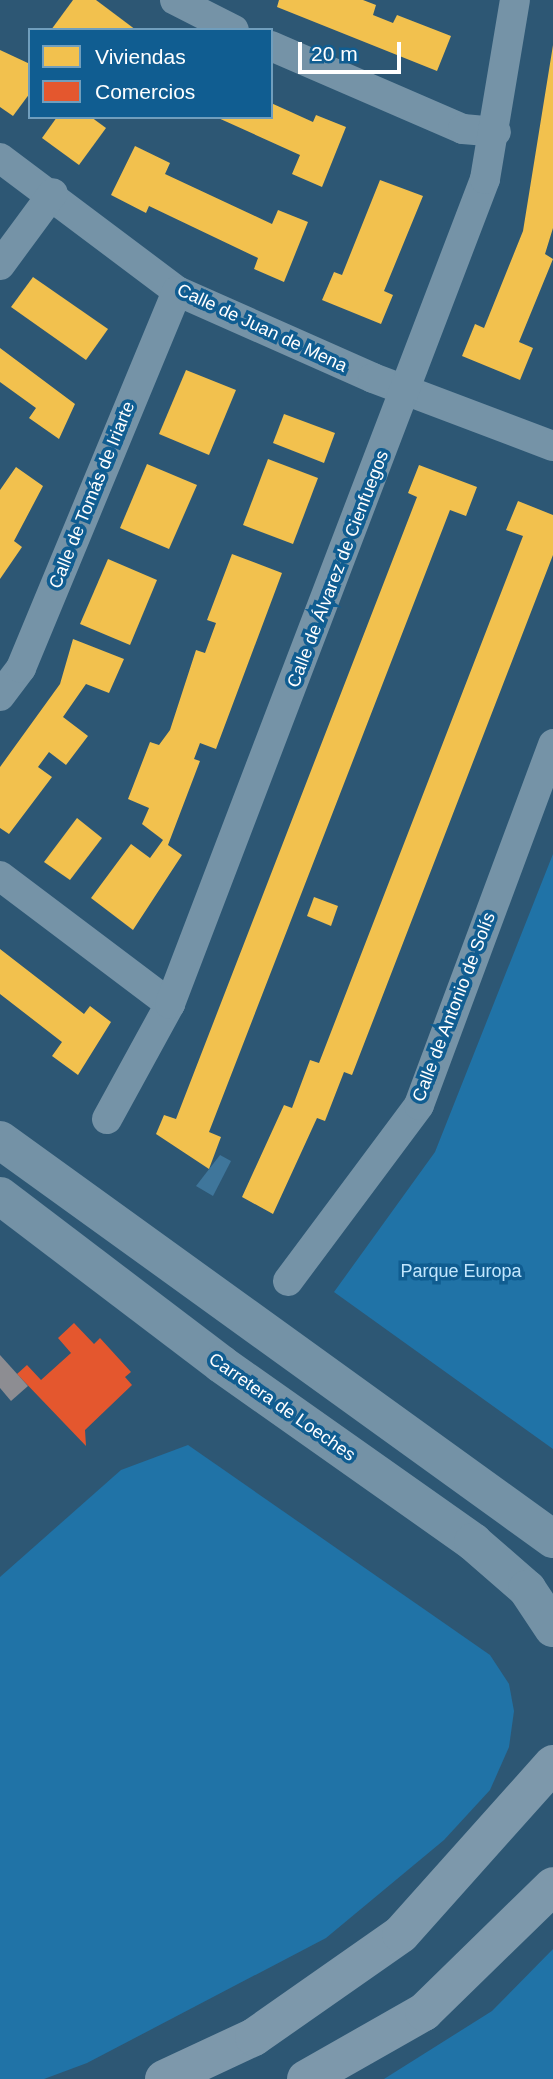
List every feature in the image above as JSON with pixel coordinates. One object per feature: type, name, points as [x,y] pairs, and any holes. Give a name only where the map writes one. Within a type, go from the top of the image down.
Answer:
[{"type":"main road","points":[[0,1140],[553,1539]]},
{"type":"main road","name":"Carretera de Loeches","points":[[0,1196],[221,1364],[472,1542],[527,1589],[553,1628]]},
{"type":"main road","points":[[164,2079],[254,2037],[401,1934],[553,1764]]},
{"type":"main road","points":[[306,2079],[425,2012],[553,1886]]},
{"type":"street","points":[[175,0],[230,28]]},
{"type":"street","name":"Calle de Álvarez de Cienfuegos","points":[[107,1119],[170,1004],[407,391],[496,132],[515,0]]},
{"type":"street","points":[[273,47],[463,130],[496,132]]},
{"type":"street","name":"Calle de Juan de Mena","points":[[0,158],[53,193],[177,291],[407,391],[553,446]]},
{"type":"street","points":[[0,265],[53,193]]},
{"type":"street","name":"Calle de Tomás de Iriarte","points":[[0,696],[21,668],[177,291]]},
{"type":"street","name":"Calle de Antonio de Solís","points":[[288,1281],[419,1105],[553,744]]},
{"type":"street","points":[[0,876],[170,1004]]},
{"type":"green space","name":"Parque Europa","points":[[553,854],[553,1449],[334,1292],[435,1152]]},
{"type":"green space","points":[[188,1445],[490,1655],[509,1684],[514,1711],[509,1747],[490,1790],[444,1840],[326,1938],[87,2063],[44,2079],[0,2079],[0,1577],[121,1470]]},
{"type":"green space","points":[[553,1949],[553,2079],[384,2079],[492,2011]]},
{"type":"shaded area","points":[[220,1155],[231,1161],[213,1196],[196,1186]]},
{"type":"building: Viviendas","points":[[73,0],[96,0],[133,28],[52,28]]},
{"type":"building: Viviendas","points":[[279,0],[363,0],[376,5],[373,15],[393,23],[397,15],[451,36],[437,71],[277,7]]},
{"type":"building: Viviendas","points":[[553,45],[553,228],[545,254],[553,259],[519,342],[533,348],[520,380],[462,356],[475,324],[484,328],[523,231]]},
{"type":"building: Viviendas","points":[[0,50],[28,63],[28,96],[13,116],[0,107]]},
{"type":"building: Viviendas","points":[[273,104],[313,122],[316,115],[346,127],[322,187],[292,174],[300,155],[220,119],[273,119]]},
{"type":"building: Viviendas","points":[[56,119],[94,119],[106,128],[79,165],[42,138]]},
{"type":"building: Viviendas","points":[[135,146],[170,163],[165,174],[272,224],[278,210],[308,222],[284,282],[254,269],[258,258],[149,206],[146,213],[111,195]]},
{"type":"building: Viviendas","points":[[380,180],[423,196],[384,291],[393,295],[381,324],[322,300],[334,272],[342,275]]},
{"type":"building: Viviendas","points":[[33,277],[108,329],[86,360],[11,307]]},
{"type":"building: Viviendas","points":[[0,348],[75,404],[59,439],[29,418],[36,408],[0,382]]},
{"type":"building: Viviendas","points":[[186,370],[236,390],[209,455],[159,434]]},
{"type":"building: Viviendas","points":[[284,414],[335,433],[324,463],[273,443]]},
{"type":"building: Viviendas","points":[[268,459],[318,478],[293,544],[243,525]]},
{"type":"building: Viviendas","points":[[147,464],[197,485],[169,549],[120,528]]},
{"type":"building: Viviendas","points":[[419,465],[477,487],[466,516],[450,510],[209,1132],[221,1137],[209,1169],[156,1134],[164,1115],[176,1119],[417,497],[408,493]]},
{"type":"building: Viviendas","points":[[16,467],[43,486],[14,541],[22,547],[0,579],[0,490]]},
{"type":"building: Viviendas","points":[[518,501],[553,515],[553,555],[352,1075],[344,1072],[325,1121],[317,1118],[273,1214],[242,1197],[284,1105],[292,1108],[310,1060],[319,1063],[523,536],[506,530]]},
{"type":"building: Viviendas","points":[[232,554],[282,573],[216,749],[200,743],[194,759],[200,761],[168,845],[182,855],[133,930],[91,898],[131,844],[150,858],[163,840],[142,824],[149,808],[128,799],[150,742],[159,745],[170,730],[196,650],[205,653],[216,623],[207,620]]},
{"type":"building: Viviendas","points":[[108,559],[157,580],[130,645],[80,624]]},
{"type":"building: Viviendas","points":[[73,639],[124,659],[109,693],[86,684],[63,717],[88,736],[66,765],[49,752],[38,767],[52,777],[9,834],[0,828],[0,767],[60,684]]},
{"type":"building: Viviendas","points":[[77,818],[102,838],[70,880],[44,862]]},
{"type":"building: Viviendas","points":[[314,897],[338,906],[331,926],[307,916]]},
{"type":"building: Viviendas","points":[[0,949],[84,1014],[90,1006],[111,1022],[78,1075],[52,1056],[62,1042],[0,994]]},
{"type":"building: Comercios","points":[[74,1323],[94,1344],[100,1338],[131,1372],[125,1377],[132,1385],[85,1430],[86,1446],[17,1374],[27,1365],[41,1380],[71,1353],[58,1338]]},
{"type":"building: Industria","points":[[0,1355],[28,1386],[11,1401],[0,1388]]}]
